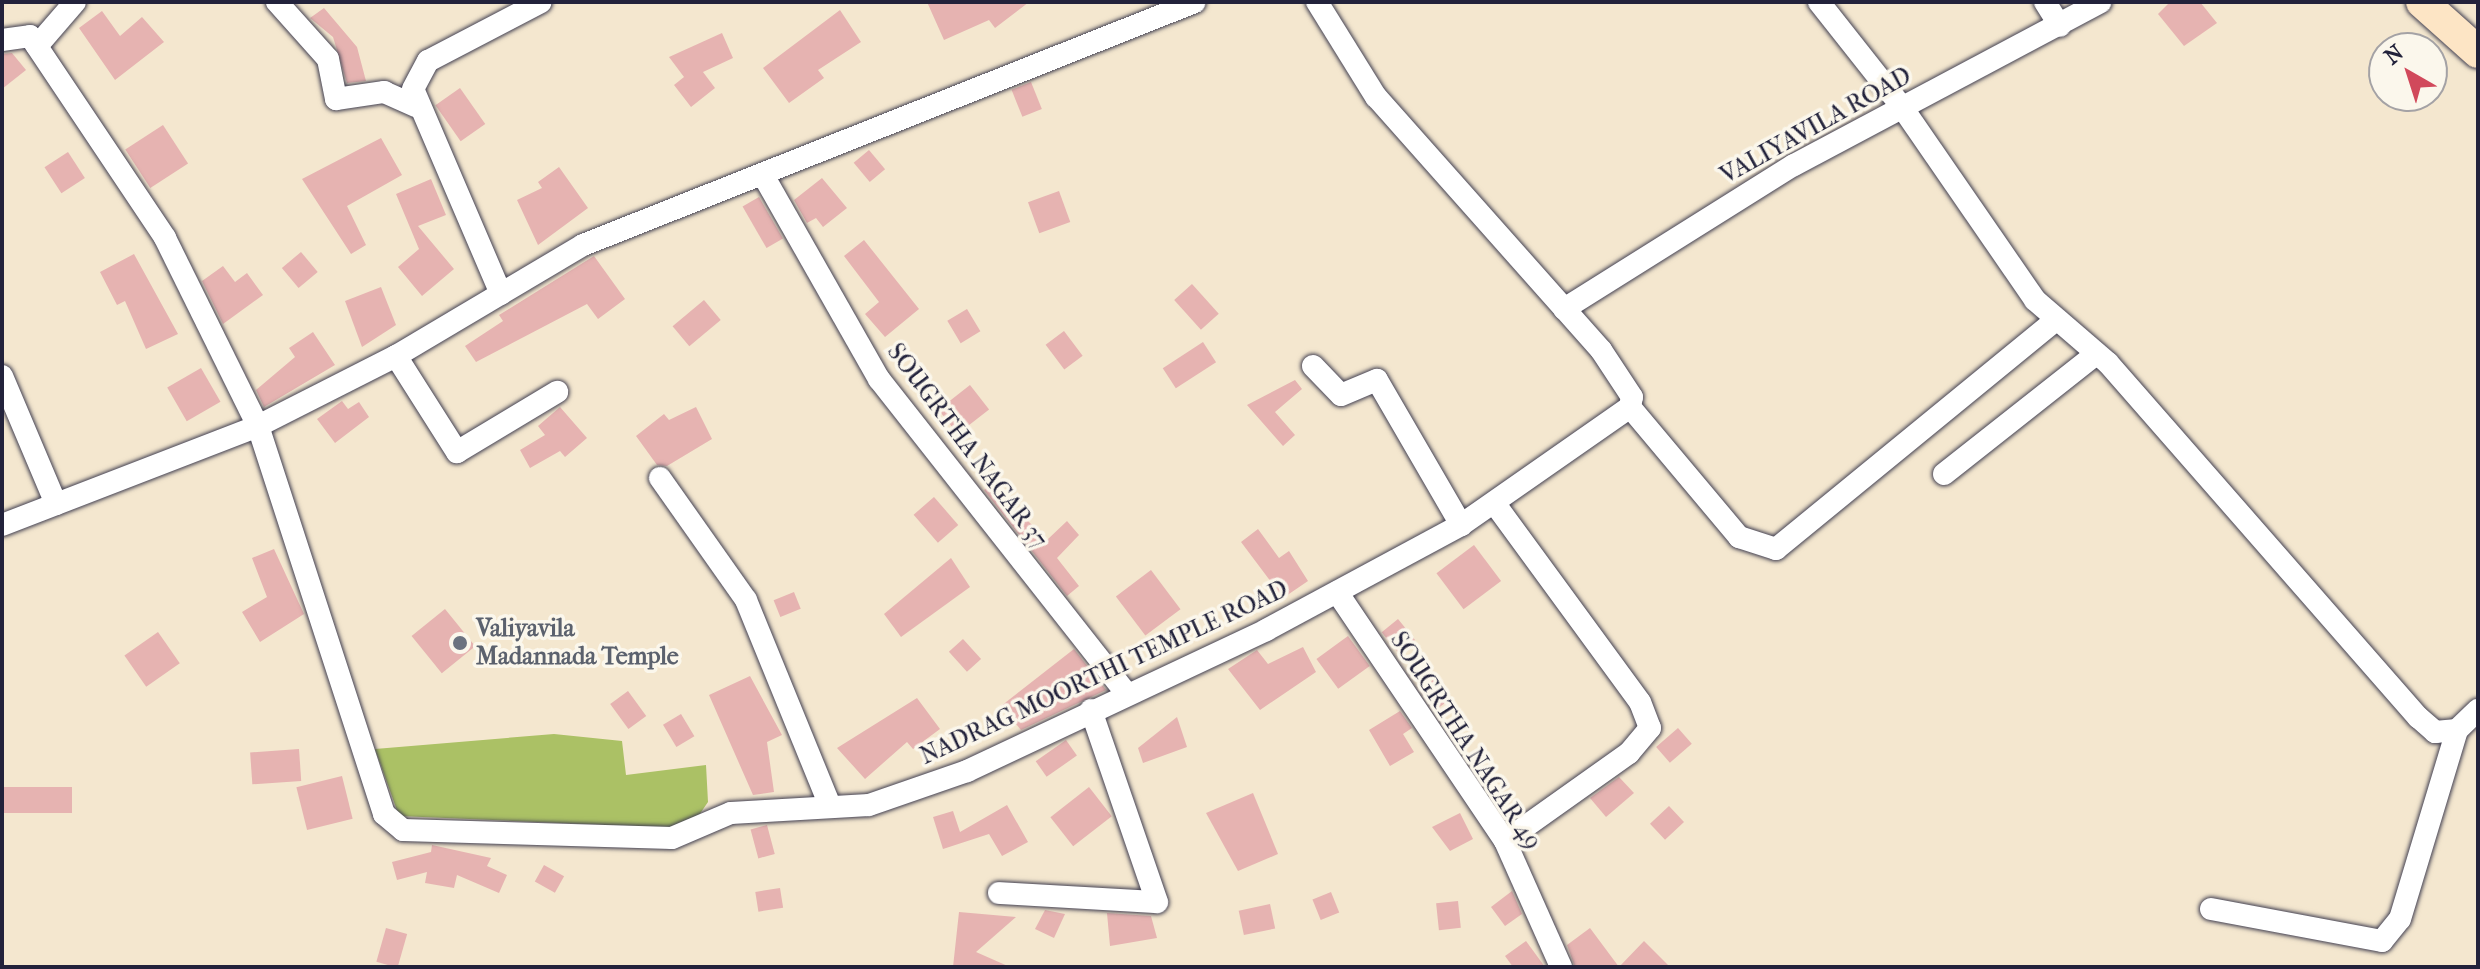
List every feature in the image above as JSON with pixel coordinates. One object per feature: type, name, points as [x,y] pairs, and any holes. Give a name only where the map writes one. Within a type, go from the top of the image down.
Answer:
[{"type":"main road","points":[[2422,2],[2478,52]]},
{"type":"street","points":[[2,40],[30,36],[37,46],[75,2]]},
{"type":"street","points":[[277,2],[328,59],[336,99],[384,92],[416,106]]},
{"type":"street","points":[[501,294],[416,106],[417,74],[428,61],[541,2]]},
{"type":"street","points":[[2,525],[258,426],[396,356],[583,245],[1195,2]]},
{"type":"street","points":[[1317,2],[1376,97],[1564,309],[1632,397],[1630,407],[1739,537],[1776,549],[2055,321]]},
{"type":"street","points":[[1819,2],[1902,107],[2010,269],[2055,321],[2096,354],[2418,717],[2435,732],[2457,730]]},
{"type":"street","points":[[2045,2],[2060,26]]},
{"type":"street","name":"VALIYAVILA ROAD","points":[[1564,309],[1717,209],[2100,2]]},
{"type":"street","name":"NADRAG MOORTHI TEMPLE ROAD","points":[[37,46],[165,238],[258,426],[384,814],[403,830],[672,838],[731,813],[869,805],[967,771],[1337,592],[1495,504],[1630,407]]},
{"type":"street","name":"SOUGRTHA NAGAR 37","points":[[763,175],[879,379],[1126,693]]},
{"type":"street","points":[[1944,474],[2096,354]]},
{"type":"street","points":[[396,356],[457,452],[557,392]]},
{"type":"street","points":[[1313,366],[1341,395],[1377,380],[1461,525]]},
{"type":"street","points":[[2,376],[56,504]]},
{"type":"street","points":[[660,478],[746,600],[830,806]]},
{"type":"street","points":[[1495,504],[1640,702],[1650,728],[1629,753],[1505,841]]},
{"type":"street","name":"SOUGRTHA NAGAR 49","points":[[1337,592],[1505,841],[1561,967]]},
{"type":"street","points":[[999,893],[1157,902],[1091,710]]},
{"type":"street","points":[[2211,909],[2382,941],[2400,919],[2457,730],[2478,710]]},
{"type":"green space","points":[[554,734],[622,741],[626,775],[706,765],[708,802],[695,821],[675,828],[399,816],[375,749]]},
{"type":"building","points":[[927,2],[1029,2],[995,28],[989,20],[944,40]]},
{"type":"building","points":[[2170,2],[2200,2],[2217,23],[2184,46],[2158,14]]},
{"type":"building","points":[[324,8],[357,47],[366,81],[347,83],[333,37],[310,18]]},
{"type":"building","points":[[840,10],[861,42],[818,70],[824,78],[789,103],[763,68]]},
{"type":"building","points":[[102,11],[120,36],[142,17],[164,42],[115,80],[79,28]]},
{"type":"building","points":[[722,33],[733,58],[703,72],[715,88],[691,107],[674,85],[684,77],[669,57]]},
{"type":"building","points":[[12,53],[26,70],[2,89],[2,54]]},
{"type":"building","points":[[1031,82],[1042,109],[1022,117],[1012,90]]},
{"type":"building","points":[[460,88],[485,124],[461,141],[435,105]]},
{"type":"building","points":[[163,125],[188,164],[150,188],[125,150]]},
{"type":"building","points":[[381,138],[402,175],[347,206],[366,245],[351,254],[302,179]]},
{"type":"building","points":[[869,150],[885,169],[870,182],[854,163]]},
{"type":"building","points":[[68,152],[85,178],[61,193],[45,167]]},
{"type":"building","points":[[559,167],[588,208],[538,245],[517,200],[542,188],[538,182]]},
{"type":"building","points":[[822,178],[847,208],[823,227],[816,218],[807,223],[794,200]]},
{"type":"building","points":[[431,179],[446,215],[418,226],[454,269],[422,296],[398,267],[419,249],[396,194]]},
{"type":"building","points":[[1059,191],[1070,222],[1039,233],[1028,202]]},
{"type":"building","points":[[759,197],[783,239],[767,248],[743,206]]},
{"type":"building","points":[[864,240],[919,309],[885,337],[865,314],[879,302],[844,256]]},
{"type":"building","points":[[301,252],[318,272],[299,288],[282,268]]},
{"type":"building","points":[[134,254],[178,334],[146,349],[125,301],[117,305],[100,272]]},
{"type":"building","points":[[594,256],[625,299],[598,319],[587,304],[476,362],[465,346],[503,321],[499,315]]},
{"type":"building","points":[[223,266],[235,282],[247,273],[263,295],[223,324],[202,281]]},
{"type":"building","points":[[1192,284],[1219,314],[1201,330],[1174,300]]},
{"type":"building","points":[[381,287],[396,325],[362,347],[345,301]]},
{"type":"building","points":[[704,300],[721,320],[689,346],[673,326]]},
{"type":"building","points":[[967,309],[980,331],[961,343],[947,321]]},
{"type":"building","points":[[1064,331],[1083,356],[1064,370],[1046,345]]},
{"type":"building","points":[[313,332],[335,365],[264,407],[256,390],[295,357],[289,348]]},
{"type":"building","points":[[1203,342],[1216,362],[1176,388],[1163,368]]},
{"type":"building","points":[[201,368],[221,402],[187,421],[167,388]]},
{"type":"building","points":[[1295,380],[1302,389],[1275,412],[1295,435],[1283,446],[1247,405]]},
{"type":"building","points":[[970,385],[989,409],[958,434],[938,410]]},
{"type":"building","points":[[342,401],[348,409],[359,402],[369,417],[335,443],[317,419]]},
{"type":"building","points":[[560,407],[587,438],[565,457],[560,451],[530,468],[520,450],[545,435],[538,426]]},
{"type":"building","points":[[696,407],[712,439],[667,466],[657,465],[636,436],[664,414],[669,420]]},
{"type":"building","points":[[991,484],[1047,540],[1067,521],[1079,535],[1057,558],[1079,586],[1067,596],[984,490]]},
{"type":"building","points":[[934,497],[958,525],[938,543],[914,515]]},
{"type":"building","points":[[1258,529],[1279,558],[1289,551],[1308,581],[1283,598],[1241,542]]},
{"type":"building","points":[[1474,545],[1501,581],[1464,609],[1436,573]]},
{"type":"building","points":[[274,549],[304,614],[260,642],[242,612],[267,597],[252,558]]},
{"type":"building","points":[[951,558],[970,587],[901,637],[884,614]]},
{"type":"building","points":[[1151,570],[1180,609],[1145,636],[1116,596]]},
{"type":"building","points":[[794,592],[801,609],[780,617],[774,600]]},
{"type":"building","points":[[445,609],[475,646],[442,673],[412,636]]},
{"type":"building","points":[[1398,619],[1415,640],[1399,653],[1382,632]]},
{"type":"building","points":[[158,632],[180,663],[146,687],[124,656]]},
{"type":"building","points":[[1348,636],[1370,666],[1338,689],[1316,659]]},
{"type":"building","points":[[963,639],[981,659],[967,672],[949,652]]},
{"type":"building","points":[[1303,647],[1316,672],[1260,710],[1228,669],[1257,650],[1268,664]]},
{"type":"building","points":[[1074,649],[1106,690],[1021,730],[1001,706]]},
{"type":"building","points":[[750,676],[782,735],[767,742],[774,792],[753,795],[709,695]]},
{"type":"building","points":[[1434,679],[1449,700],[1435,711],[1419,690]]},
{"type":"building","points":[[628,691],[646,716],[628,729],[610,704]]},
{"type":"building","points":[[917,698],[940,729],[913,749],[907,742],[865,779],[837,748]]},
{"type":"building","points":[[1400,711],[1412,728],[1403,734],[1414,752],[1390,766],[1369,730]]},
{"type":"building","points":[[681,714],[694,736],[676,747],[663,725]]},
{"type":"building","points":[[1177,717],[1187,747],[1143,763],[1138,748]]},
{"type":"building","points":[[1678,728],[1692,744],[1670,763],[1656,747]]},
{"type":"building","points":[[1066,740],[1077,756],[1047,777],[1036,761]]},
{"type":"building","points":[[299,749],[301,781],[252,784],[250,752]]},
{"type":"building","points":[[342,776],[353,819],[307,830],[296,787]]},
{"type":"building","points":[[1619,777],[1634,793],[1606,817],[1590,798]]},
{"type":"building","points":[[2,787],[72,787],[72,813],[2,813]]},
{"type":"building","points":[[1089,787],[1112,816],[1073,846],[1050,817]]},
{"type":"building","points":[[1253,793],[1278,854],[1238,871],[1206,813]]},
{"type":"building","points":[[1007,805],[1028,842],[1002,856],[989,834],[943,849],[933,817],[953,811],[960,832]]},
{"type":"building","points":[[1669,806],[1684,822],[1665,840],[1650,824]]},
{"type":"building","points":[[1460,813],[1473,839],[1450,851],[1432,827]]},
{"type":"building","points":[[767,825],[775,854],[758,858],[751,829]]},
{"type":"building","points":[[432,845],[491,858],[487,866],[507,875],[499,893],[457,875],[454,888],[425,883],[427,872],[397,880],[392,862],[431,852]]},
{"type":"building","points":[[544,865],[564,876],[555,893],[535,882]]},
{"type":"building","points":[[780,888],[783,908],[758,912],[755,892]]},
{"type":"building","points":[[1512,891],[1522,914],[1505,926],[1491,907]]},
{"type":"building","points":[[1331,892],[1339,912],[1321,920],[1312,899]]},
{"type":"building","points":[[1458,901],[1461,928],[1439,930],[1436,903]]},
{"type":"building","points":[[1270,904],[1275,928],[1244,935],[1239,911]]},
{"type":"building","points":[[1045,910],[1065,914],[1054,938],[1035,929]]},
{"type":"building","points":[[959,912],[1016,917],[976,952],[1010,967],[953,967]]},
{"type":"building","points":[[1107,913],[1151,916],[1157,938],[1110,946]]},
{"type":"building","points":[[386,928],[407,934],[398,967],[376,962]]},
{"type":"building","points":[[1590,928],[1619,967],[1575,967],[1567,945]]},
{"type":"building","points":[[1526,941],[1545,967],[1513,967],[1505,956]]},
{"type":"building","points":[[1644,941],[1670,967],[1619,967]]},
{"type":"place","name":"Valiyavila Madannada Temple","points":[[460,643]]}]
